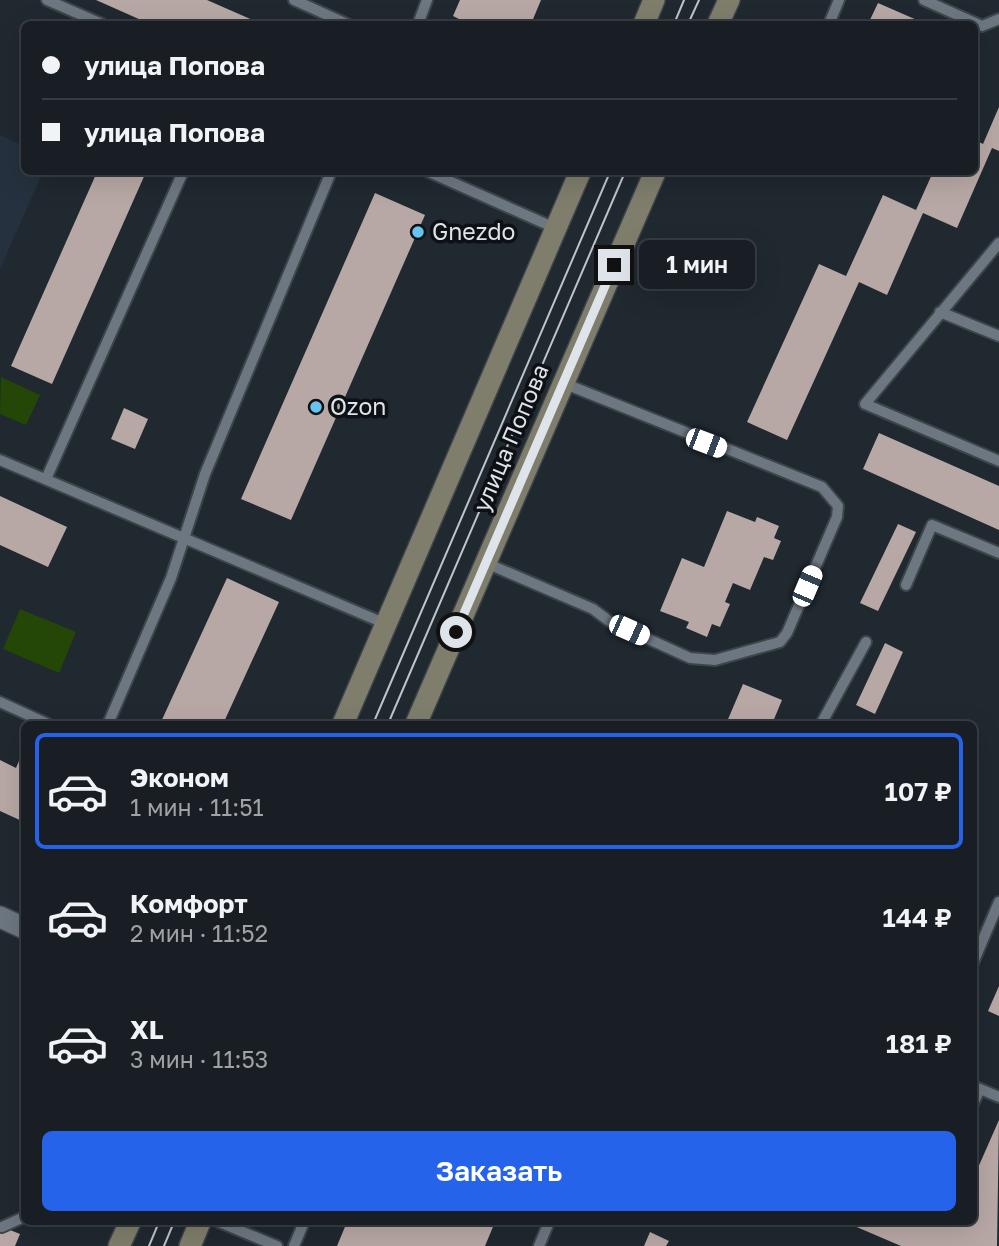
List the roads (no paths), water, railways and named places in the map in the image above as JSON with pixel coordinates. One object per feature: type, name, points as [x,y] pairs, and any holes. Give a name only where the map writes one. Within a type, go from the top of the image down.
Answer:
[{"type":"main road","points":[[645,21],[654,0]]},
{"type":"main road","points":[[719,21],[729,0]]},
{"type":"main road","name":"улица Попова","points":[[344,721],[579,175]]},
{"type":"main road","name":"улица Попова","points":[[417,721],[653,175]]},
{"type":"main road","points":[[119,1246],[129,1225]]},
{"type":"main road","points":[[190,1246],[199,1225]]},
{"type":"street","points":[[0,917],[21,927]]},
{"type":"lane","points":[[47,0],[95,21]]},
{"type":"lane","points":[[294,0],[340,21]]},
{"type":"lane","points":[[419,21],[427,0]]},
{"type":"lane","points":[[830,21],[839,0]]},
{"type":"lane","points":[[924,0],[971,21]]},
{"type":"lane","points":[[978,24],[982,26],[999,19]]},
{"type":"lane","points":[[46,479],[182,175]]},
{"type":"lane","points":[[109,721],[171,578],[205,474],[330,175]]},
{"type":"lane","points":[[436,175],[555,228]]},
{"type":"lane","points":[[999,243],[865,404],[999,461]]},
{"type":"lane","points":[[940,312],[999,336]]},
{"type":"lane","points":[[486,564],[593,610],[609,621],[690,657],[715,660],[780,642],[787,633],[837,517],[838,506],[822,487],[563,383]]},
{"type":"lane","points":[[0,460],[182,540],[386,624]]},
{"type":"lane","points":[[906,585],[932,525],[999,553]]},
{"type":"lane","points":[[823,721],[866,642]]},
{"type":"lane","points":[[0,702],[41,721]]},
{"type":"lane","points":[[977,954],[999,902]]},
{"type":"lane","points":[[977,1087],[999,1097]]},
{"type":"lane","points":[[2,1227],[21,1218]]},
{"type":"lane","points":[[224,1225],[254,1242],[277,1246]]},
{"type":"lane","points":[[294,1246],[303,1225]]},
{"type":"lane","points":[[539,1246],[548,1225]]},
{"type":"tram line","points":[[675,21],[684,0]]},
{"type":"tram line","points":[[689,21],[699,0]]},
{"type":"tram line","points":[[374,721],[609,175]]},
{"type":"tram line","points":[[389,721],[624,175]]},
{"type":"tram line","points":[[149,1246],[158,1225]]},
{"type":"tram line","points":[[164,1246],[173,1225]]},
{"type":"place","name":"Gnezdo","points":[[418,232]]},
{"type":"place","name":"Ozon","points":[[316,407]]}]
